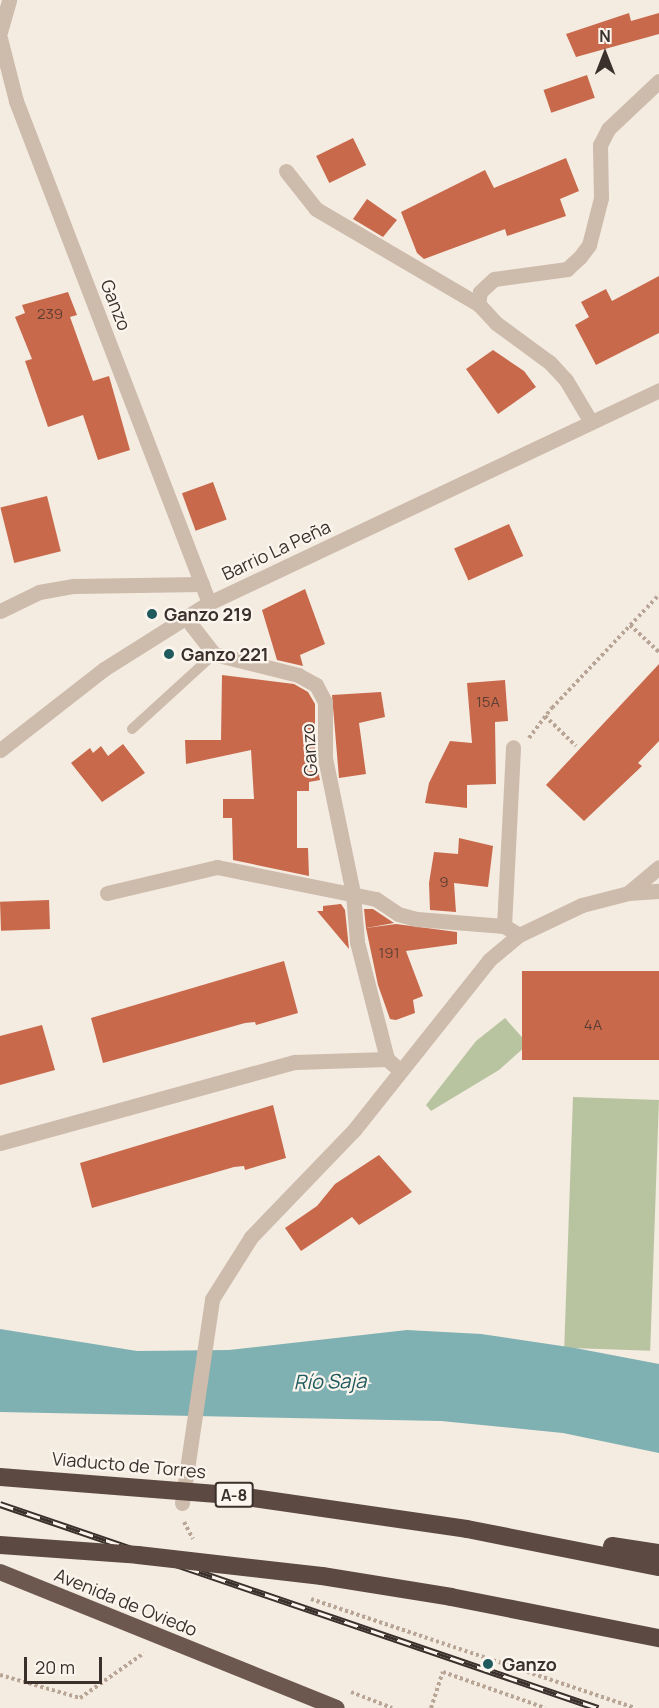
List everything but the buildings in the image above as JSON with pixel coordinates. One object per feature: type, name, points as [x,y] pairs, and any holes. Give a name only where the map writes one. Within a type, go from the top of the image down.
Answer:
[{"type":"highway","name":"Viaducto de Torres","points":[[0,1477],[239,1496],[467,1529]]},
{"type":"highway","points":[[467,1529],[659,1553]]},
{"type":"highway","name":"A-8","points":[[467,1529],[659,1567]]},
{"type":"highway","points":[[0,1545],[138,1555],[299,1574],[460,1599],[659,1638]]},
{"type":"highway","name":"Avenida de Oviedo","points":[[0,1572],[337,1708]]},
{"type":"highway","points":[[460,1599],[659,1650]]},
{"type":"street","points":[[0,32],[9,0]]},
{"type":"street","name":"Ganzo","points":[[0,38],[16,101],[209,603]]},
{"type":"street","points":[[478,304],[484,284],[494,279],[567,269],[580,257],[589,245],[601,198],[600,145],[608,129],[659,81]]},
{"type":"street","points":[[286,171],[316,209],[478,304],[496,322],[549,362],[566,380],[591,422]]},
{"type":"street","name":"Barrio La Peña","points":[[0,750],[104,669],[209,603],[659,390]]},
{"type":"street","points":[[0,611],[39,592],[73,586],[202,584]]},
{"type":"street","points":[[186,618],[214,654]]},
{"type":"street","name":"Ganzo","points":[[214,654],[282,669],[316,685],[325,702],[326,758],[353,893],[357,942],[387,1059]]},
{"type":"street","points":[[504,926],[517,748]]},
{"type":"street","points":[[107,893],[217,867],[329,892],[353,893],[376,899],[398,914],[417,919],[504,926],[519,935]]},
{"type":"street","points":[[628,893],[659,867]]},
{"type":"street","points":[[182,1503],[186,1459],[212,1299],[251,1237],[354,1130],[489,960],[519,935],[582,905],[628,893],[659,891]]},
{"type":"street","points":[[0,1143],[295,1062],[387,1059],[401,1071]]},
{"type":"lane","points":[[132,729],[214,654]]},
{"type":"path","points":[[517,748],[659,595]]},
{"type":"path","points":[[630,625],[659,652]]},
{"type":"path","points":[[545,716],[576,746]]},
{"type":"path","points":[[182,1503],[187,1531],[200,1547]]},
{"type":"path","points":[[304,1597],[634,1708]]},
{"type":"path","points":[[0,1675],[80,1698],[143,1655],[156,1635]]},
{"type":"path","points":[[431,1708],[443,1672],[545,1708]]},
{"type":"green space","points":[[505,1018],[528,1044],[499,1070],[431,1111],[426,1105],[476,1041]]},
{"type":"green space","points":[[573,1097],[659,1100],[650,1351],[564,1348]]},
{"type":"water","name":"Río Saja","points":[[0,1329],[137,1351],[229,1350],[407,1330],[481,1334],[575,1348],[659,1364],[659,1453],[563,1433],[441,1421],[0,1412]]},
{"type":"railway","points":[[0,1504],[598,1708]]},
{"type":"place","name":"Ganzo 219","points":[[152,614]]},
{"type":"place","name":"Ganzo 221","points":[[169,654]]},
{"type":"place","name":"Ganzo","points":[[488,1664]]}]
